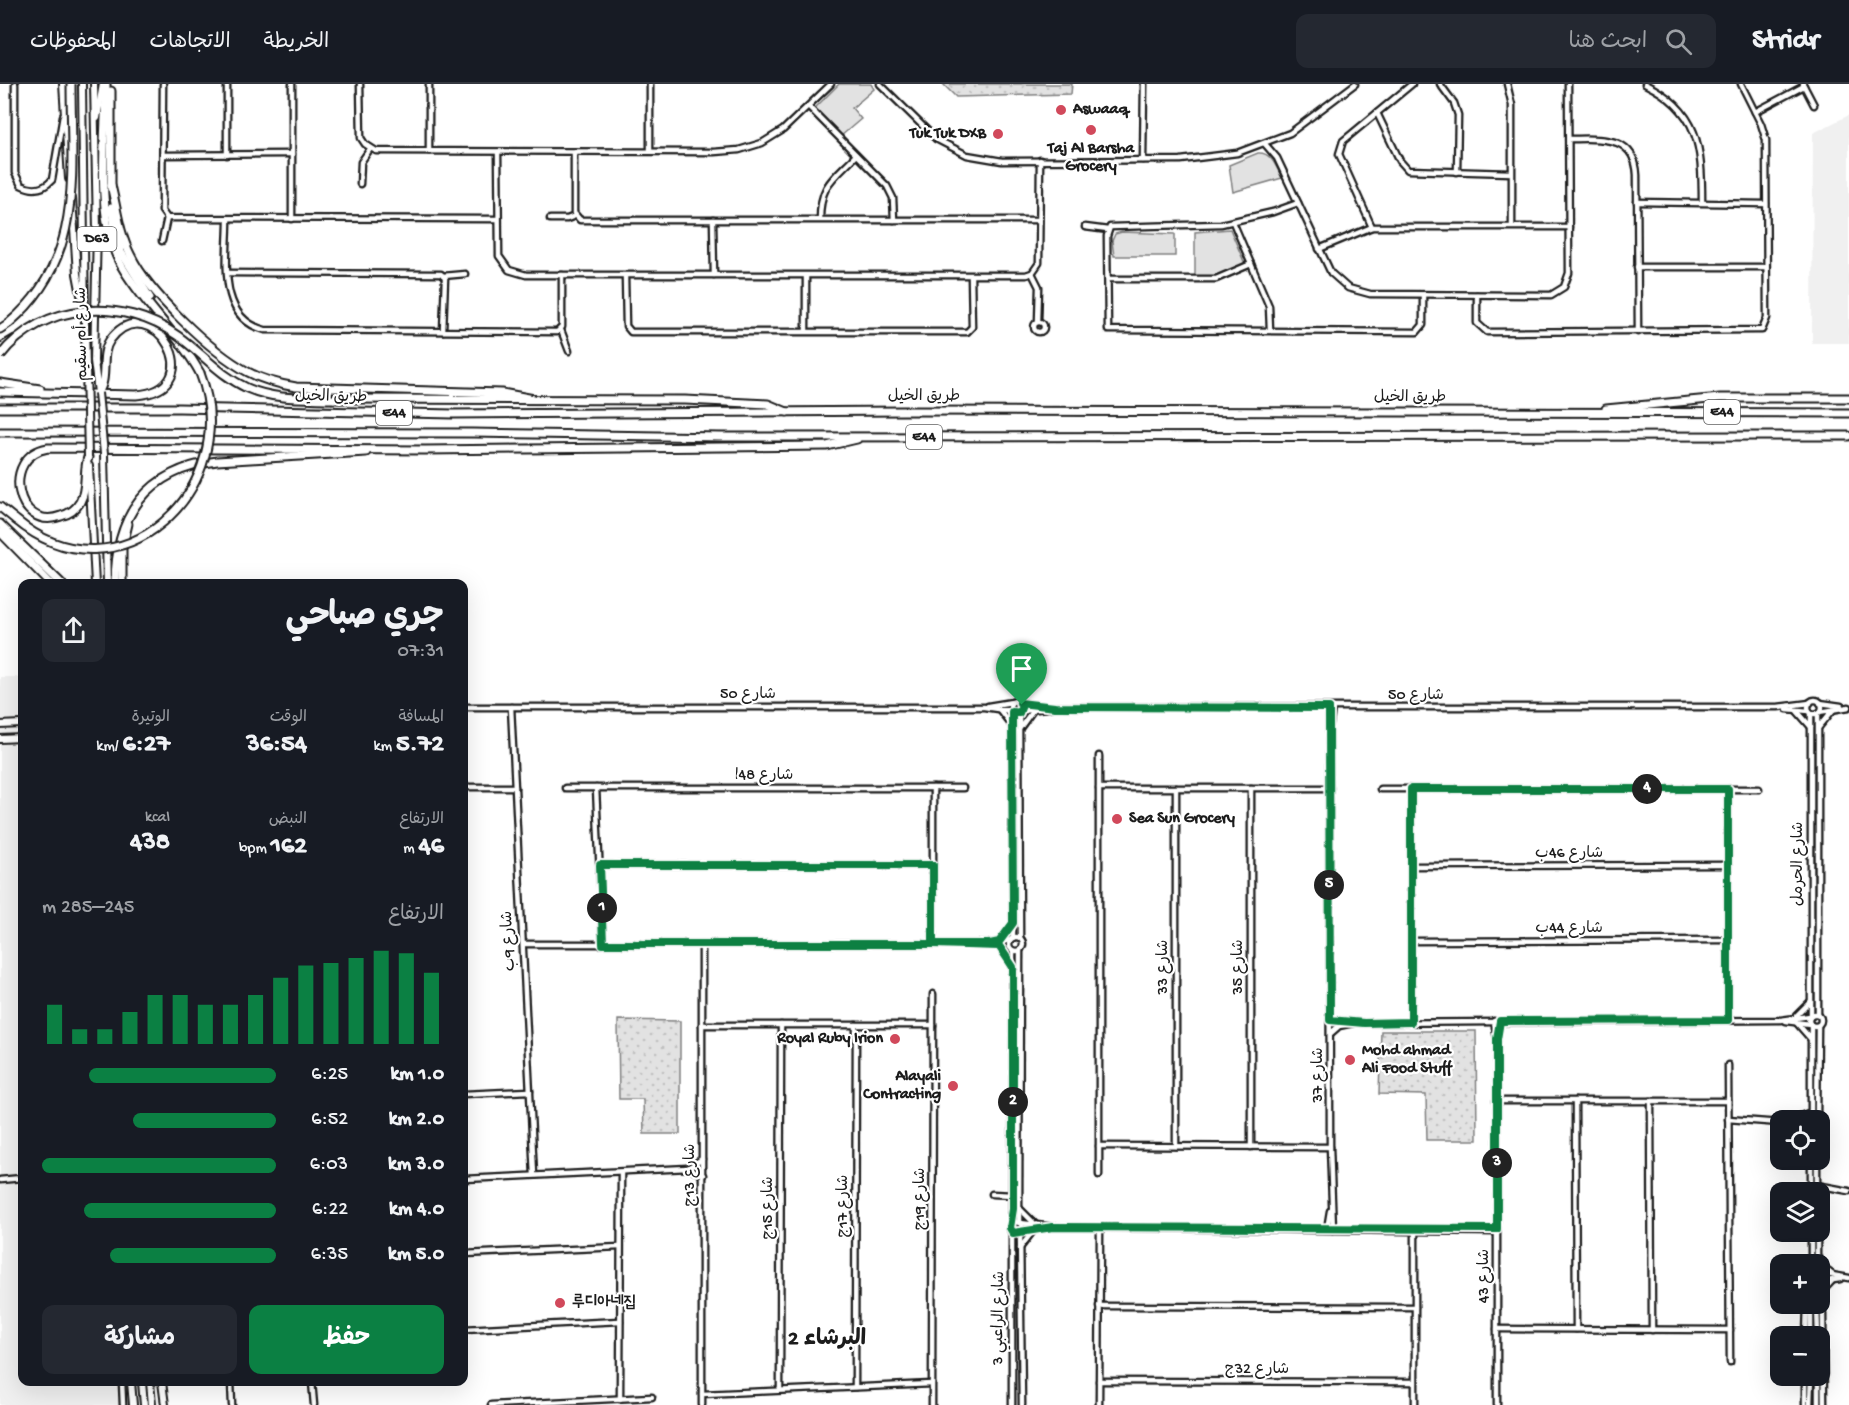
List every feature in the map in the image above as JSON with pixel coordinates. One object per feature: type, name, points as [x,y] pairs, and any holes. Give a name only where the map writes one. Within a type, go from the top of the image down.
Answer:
[{"type":"highway","points":[[0,329],[9,323],[42,287],[56,262],[66,234],[72,187],[71,84]]},
{"type":"highway","points":[[0,507],[47,540],[88,549],[129,542],[160,526],[190,494],[206,455],[210,412],[200,373],[186,350],[125,272],[111,241],[106,216],[105,84]]},
{"type":"highway","points":[[111,84],[112,219],[119,246],[131,270],[162,318]]},
{"type":"highway","points":[[111,185],[124,240],[144,277],[167,303],[216,349],[249,372],[270,381],[302,387],[515,394],[534,399]]},
{"type":"highway","points":[[0,348],[34,326],[68,313],[93,309],[129,313],[170,331],[222,374],[252,390],[282,398],[761,403],[776,406],[788,412]]},
{"type":"highway","points":[[0,392],[136,394],[154,391],[167,380],[173,366],[172,352],[166,339],[154,330],[140,326],[127,328],[115,334],[105,351],[103,381],[98,393]]},
{"type":"highway","points":[[0,356],[15,339]]},
{"type":"highway","points":[[0,383],[69,393]]},
{"type":"highway","points":[[1595,412],[1625,406],[1691,400],[1849,397]]},
{"type":"highway","name":"طريق الخيل","points":[[0,408],[179,408],[442,414],[1849,413]]},
{"type":"highway","name":"طريق الخيل","points":[[0,432],[861,437],[1849,436]]},
{"type":"highway","points":[[88,457],[83,495],[72,511],[58,518],[44,518],[33,513],[22,503],[16,487],[19,469],[31,454],[44,448],[372,449],[827,446],[844,444],[861,437]]},
{"type":"highway","points":[[116,579],[120,535],[136,506],[165,477],[196,464],[286,456],[356,454],[372,449]]},
{"type":"highway","points":[[122,579],[123,543],[136,506]]},
{"type":"highway","points":[[0,524],[57,579]]},
{"type":"highway","points":[[0,532],[46,579]]},
{"type":"main road","points":[[63,84],[63,116],[77,274],[83,299]]},
{"type":"main road","name":"شارع أم سقيم","points":[[82,84],[83,299],[95,579]]},
{"type":"main road","name":"شارع أم سقيم","points":[[94,84],[94,361],[104,454],[107,579]]},
{"type":"main road","points":[[95,127],[105,84]]},
{"type":"main road","points":[[0,725],[18,724]]},
{"type":"main road","points":[[0,739],[18,738]]},
{"type":"main road","points":[[131,1386],[133,1405]]},
{"type":"main road","points":[[142,1386],[144,1405]]},
{"type":"main road","points":[[150,1386],[152,1405]]},
{"type":"main road","points":[[163,1386],[165,1405]]},
{"type":"street","points":[[15,84],[15,173],[21,185],[35,190],[42,188],[52,180],[63,116]]},
{"type":"street","points":[[162,241],[167,218],[162,211],[163,84]]},
{"type":"street","points":[[227,84],[227,155]]},
{"type":"street","points":[[292,84],[292,219]]},
{"type":"street","points":[[360,84],[361,138],[370,149],[498,152],[726,152],[745,148],[773,137],[809,107],[831,84]]},
{"type":"street","points":[[429,84],[429,151]]},
{"type":"street","points":[[650,84],[650,151]]},
{"type":"street","points":[[880,84],[929,133],[951,148],[983,159],[1040,160],[1200,159],[1237,153],[1276,140],[1306,123],[1355,84]]},
{"type":"street","points":[[1143,160],[1144,84]]},
{"type":"street","points":[[1372,227],[1340,154],[1340,147],[1343,141],[1412,84]]},
{"type":"street","points":[[1440,84],[1454,103],[1458,114],[1457,172]]},
{"type":"street","points":[[1507,84],[1512,105],[1512,226]]},
{"type":"street","points":[[1265,144],[1277,158],[1319,249],[1336,279],[1355,291],[1371,294],[1551,295],[1558,292],[1568,281],[1569,84]]},
{"type":"street","points":[[1645,84],[1675,101],[1697,140],[1702,157],[1702,202]]},
{"type":"street","points":[[1477,295],[1477,323],[1487,332],[1762,330],[1766,322],[1766,140],[1741,84]]},
{"type":"street","points":[[1755,112],[1804,85],[1814,105]]},
{"type":"street","points":[[809,107],[890,192],[894,220]]},
{"type":"street","points":[[1377,113],[1407,170],[1511,173]]},
{"type":"street","points":[[1569,139],[1612,140],[1628,150],[1636,166],[1638,332]]},
{"type":"street","points":[[1276,140],[1277,158]]},
{"type":"street","points":[[360,184],[360,162],[370,149]]},
{"type":"street","points":[[498,152],[499,256],[509,270],[526,275],[1026,275],[1032,273],[1039,263],[1040,160]]},
{"type":"street","points":[[574,152],[574,216]]},
{"type":"street","points":[[163,155],[292,154]]},
{"type":"street","points":[[820,219],[820,201],[824,189],[856,155]]},
{"type":"street","points":[[1637,202],[1766,204]]},
{"type":"street","points":[[1086,227],[1108,230],[1114,226],[1198,226],[1233,222],[1298,203]]},
{"type":"street","points":[[574,216],[580,220],[1039,220]]},
{"type":"street","points":[[550,219],[567,219],[574,216]]},
{"type":"street","points":[[167,218],[228,220],[497,219]]},
{"type":"street","points":[[228,220],[228,293],[232,305],[259,329],[561,330]]},
{"type":"street","points":[[713,220],[714,275]]},
{"type":"street","points":[[1233,222],[1269,306],[1270,330]]},
{"type":"street","points":[[1319,249],[1372,227],[1569,227]]},
{"type":"street","points":[[1108,230],[1108,330],[1120,332],[1270,330],[1417,332],[1423,325],[1423,295]]},
{"type":"street","points":[[1108,279],[1216,279],[1251,264]]},
{"type":"street","points":[[1637,267],[1766,267]]},
{"type":"street","points":[[228,273],[443,276],[465,274]]},
{"type":"street","points":[[1032,273],[1039,286],[1038,322]]},
{"type":"street","points":[[562,275],[561,330],[569,351]]},
{"type":"street","points":[[443,276],[443,331]]},
{"type":"street","points":[[625,276],[627,330],[637,331],[969,331],[972,321],[971,276]]},
{"type":"street","points":[[806,276],[806,331]]},
{"type":"street","points":[[550,331],[558,328],[562,321]]},
{"type":"street","name":"شارع 50","points":[[468,707],[984,707],[1020,712],[1055,707],[1778,707],[1810,703],[1816,700],[1820,703],[1849,707]]},
{"type":"street","points":[[1012,702],[1016,729],[1020,938],[1023,944],[1020,951],[1019,1223]]},
{"type":"street","name":"شارع 50","points":[[984,707],[1012,702],[1055,707]]},
{"type":"street","points":[[1020,703],[1016,729],[1011,950],[1013,967],[1012,1223],[1036,1228]]},
{"type":"street","name":"شارع الحرمل","points":[[1810,703],[1810,1024]]},
{"type":"street","name":"شارع الحرمل","points":[[1818,1026],[1821,1020],[1818,1014],[1818,729],[1820,703]]},
{"type":"street","name":"شارع 9ب","points":[[511,707],[534,1175]]},
{"type":"street","name":"شارع 50","points":[[1778,707],[1819,712],[1849,707]]},
{"type":"street","name":"شارع 37","points":[[1327,1230],[1330,1208],[1330,708]]},
{"type":"street","points":[[999,709],[1016,729]]},
{"type":"street","points":[[1016,729],[1034,709]]},
{"type":"street","points":[[1794,710],[1803,715],[1811,728]]},
{"type":"street","points":[[1818,729],[1834,710]]},
{"type":"street","points":[[1099,1175],[1100,756]]},
{"type":"street","points":[[468,787],[515,787]]},
{"type":"street","name":"شارع 48ا","points":[[566,788],[963,788]]},
{"type":"street","points":[[596,788],[603,944]]},
{"type":"street","points":[[933,788],[933,944]]},
{"type":"street","points":[[1100,788],[1330,788]]},
{"type":"street","name":"شارع 33","points":[[1176,788],[1176,1146]]},
{"type":"street","name":"شارع 35","points":[[1251,788],[1251,1147]]},
{"type":"street","points":[[1380,789],[1759,789]]},
{"type":"street","points":[[1411,789],[1411,1022]]},
{"type":"street","points":[[1728,789],[1728,1020]]},
{"type":"street","points":[[600,865],[933,865]]},
{"type":"street","name":"شارع 46ب","points":[[1411,866],[1728,865]]},
{"type":"street","points":[[999,944],[1013,923]]},
{"type":"street","points":[[523,944],[999,944],[1020,938]]},
{"type":"street","name":"شارع 44ب","points":[[1411,940],[1728,940]]},
{"type":"street","name":"شارع 13ج","points":[[702,944],[702,1405]]},
{"type":"street","points":[[999,944],[1011,950],[1020,951]]},
{"type":"street","points":[[999,944],[1013,967]]},
{"type":"street","name":"شارع 19ج","points":[[932,1405],[933,994]]},
{"type":"street","points":[[1796,1020],[1811,1001]]},
{"type":"street","points":[[1796,1020],[1818,1014]]},
{"type":"street","points":[[1330,1020],[1359,1022],[1796,1020],[1818,1026],[1817,1110]]},
{"type":"street","points":[[1796,1020],[1807,1033],[1811,1043]]},
{"type":"street","name":"شارع 43","points":[[1494,1021],[1497,1039]]},
{"type":"street","name":"شارع 43","points":[[1497,1405],[1496,1101],[1497,1039],[1500,1021]]},
{"type":"street","points":[[1331,1033],[1342,1025],[1359,1022]]},
{"type":"street","points":[[1810,1024],[1811,1110]]},
{"type":"street","points":[[702,1025],[933,1025]]},
{"type":"street","name":"شارع 15ج","points":[[780,1390],[781,1025]]},
{"type":"street","name":"شارع 17ج","points":[[855,1387],[856,1025]]},
{"type":"street","points":[[1728,1065],[1730,1362]]},
{"type":"street","points":[[468,1094],[530,1090]]},
{"type":"street","points":[[1496,1101],[1728,1101]]},
{"type":"street","points":[[1575,1101],[1576,1329]]},
{"type":"street","points":[[1651,1101],[1652,1330]]},
{"type":"street","points":[[1728,1119],[1770,1122]]},
{"type":"street","points":[[1099,1146],[1330,1147]]},
{"type":"street","points":[[468,1179],[688,1168],[702,1160]]},
{"type":"street","points":[[688,1168],[703,1175]]},
{"type":"street","points":[[620,1399],[621,1172]]},
{"type":"street","points":[[0,1180],[18,1178]]},
{"type":"street","points":[[1830,1187],[1849,1191]]},
{"type":"street","points":[[992,1194],[1013,1195]]},
{"type":"street","points":[[1019,1206],[1036,1228]]},
{"type":"street","name":"شارع 37","points":[[1330,1208],[1333,1230]]},
{"type":"street","name":"شارع الراعبي 3","points":[[1012,1223],[1012,1405]]},
{"type":"street","name":"شارع الراعبي 3","points":[[1019,1223],[1022,1405]]},
{"type":"street","points":[[1012,1232],[1053,1227],[1497,1231]]},
{"type":"street","points":[[1019,1250],[1025,1239],[1036,1228]]},
{"type":"street","points":[[1099,1405],[1100,1228]]},
{"type":"street","points":[[1415,1230],[1415,1405]]},
{"type":"street","points":[[468,1254],[620,1247]]},
{"type":"street","points":[[1830,1274],[1835,1278]]},
{"type":"street","points":[[1830,1277],[1849,1278]]},
{"type":"street","points":[[1830,1279],[1835,1278]]},
{"type":"street","points":[[1830,1283],[1835,1278]]},
{"type":"street","points":[[1099,1306],[1415,1307]]},
{"type":"street","points":[[1823,1314],[1824,1405]]},
{"type":"street","points":[[468,1329],[620,1321]]},
{"type":"street","points":[[1497,1329],[1730,1330]]},
{"type":"street","name":"شارع 32ج","points":[[1099,1382],[1415,1382]]},
{"type":"street","points":[[702,1394],[932,1384]]},
{"type":"street","points":[[122,1386],[123,1405]]},
{"type":"street","points":[[231,1386],[232,1405]]},
{"type":"street","points":[[312,1386],[314,1405]]},
{"type":"street","points":[[1805,1386],[1805,1405]]},
{"type":"street","points":[[1810,1405],[1811,1386]]},
{"type":"street","points":[[1818,1386],[1818,1405]]},
{"type":"street","points":[[491,1405],[652,1397]]},
{"type":"shaded area","points":[[839,84],[871,84],[874,89],[852,108],[861,119],[841,136],[816,112],[816,107]]},
{"type":"shaded area","points":[[943,84],[1072,84],[1071,94],[956,97]]},
{"type":"shaded area","points":[[1849,115],[1849,343],[1812,343],[1813,133]]},
{"type":"shaded area","points":[[1263,153],[1270,158],[1282,178],[1233,192],[1229,165]]},
{"type":"shaded area","points":[[1230,229],[1245,264],[1216,277],[1195,278],[1195,232]]},
{"type":"shaded area","points":[[1122,232],[1175,234],[1175,256],[1114,256],[1112,241],[1115,234]]},
{"type":"shaded area","points":[[0,677],[18,677],[18,1386],[127,1386],[128,1405],[0,1405]]},
{"type":"shaded area","points":[[618,1020],[680,1021],[680,1134],[644,1134],[643,1099],[619,1099]]},
{"type":"shaded area","points":[[1381,1031],[1476,1031],[1477,1140],[1427,1140],[1426,1095],[1379,1094]]},
{"type":"place","name":"Aswaaq","points":[[1061,110]]},
{"type":"place","name":"Taj Al Barsha Grocery","points":[[1091,130]]},
{"type":"place","name":"Tuk Tuk DXB","points":[[998,134]]},
{"type":"place","name":"Sea Sun Grocery","points":[[1117,819]]},
{"type":"place","name":"Royal Ruby Irion","points":[[895,1039]]},
{"type":"place","name":"Mohd ahmad Ali Food Stuff","points":[[1350,1060]]},
{"type":"place","name":"Alayali Contracting","points":[[953,1086]]},
{"type":"place","name":"루디아네집","points":[[560,1303]]},
{"type":"district","name":"البرشاء 2","points":[[827,1340]]},
{"type":"route","points":[[1022,705],[1020,703],[1055,707],[1329,708],[1330,1020],[1364,1023],[1411,1022],[1411,789],[1728,789],[1728,1020],[1500,1021],[1497,1039],[1497,1229],[1473,1231],[1053,1227],[1013,1233],[1010,1228],[1013,1209],[1013,967],[1008,956],[999,946],[933,944],[933,865],[600,865],[603,944],[933,944],[990,944],[999,942],[1013,923],[1012,712],[1019,713],[1023,708],[1022,705]]}]
